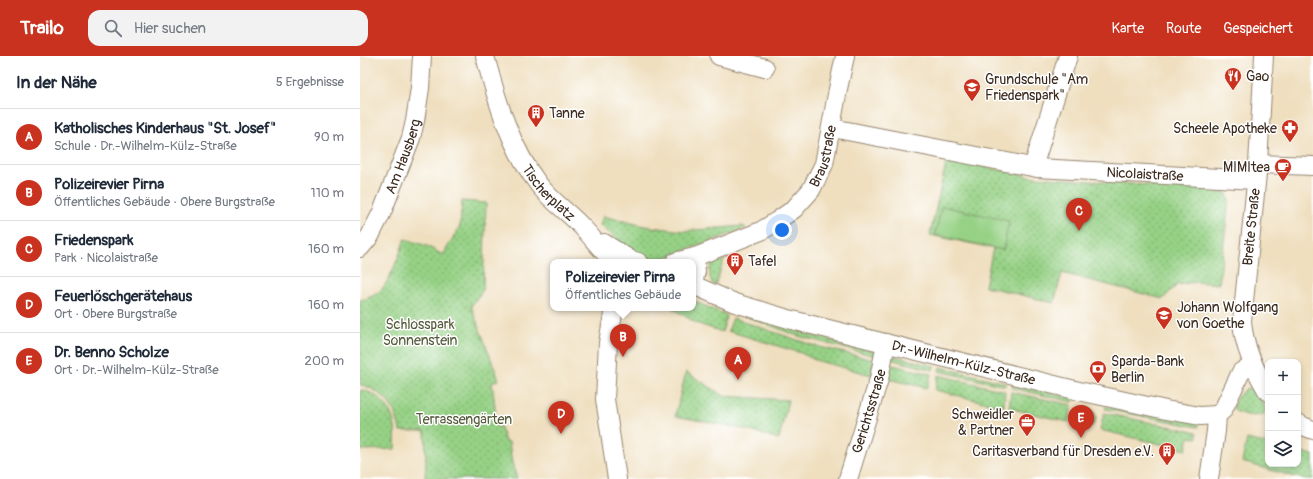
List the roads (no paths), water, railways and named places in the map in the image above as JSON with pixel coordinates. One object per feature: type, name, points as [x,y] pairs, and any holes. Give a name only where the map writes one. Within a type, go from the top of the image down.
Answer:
[{"type":"street","name":"Am Hausberg","points":[[360,248],[370,236],[382,212],[411,138],[420,88],[422,56]]},
{"type":"street","name":"Tischerplatz","points":[[485,56],[494,91],[517,151],[539,185],[585,230],[602,251],[611,259]]},
{"type":"street","points":[[719,56],[765,68]]},
{"type":"street","name":"Braustraße","points":[[695,257],[761,231],[777,222],[794,209],[811,190],[824,164],[845,56]]},
{"type":"street","points":[[1033,167],[1068,56]]},
{"type":"street","name":"Breite Straße","points":[[1264,56],[1257,172],[1242,321],[1246,347],[1265,386]]},
{"type":"street","name":"Nicolaistraße","points":[[832,128],[1033,167],[1257,172],[1313,166]]},
{"type":"street","name":"Tischerplatz","points":[[585,230],[628,259]]},
{"type":"street","points":[[687,259],[695,257]]},
{"type":"street","name":"Dr.-Wilhelm-Külz-Straße","points":[[696,286],[735,303],[765,312],[1095,395],[1200,416],[1217,415]]},
{"type":"street","points":[[613,311],[608,343],[605,399],[616,479]]},
{"type":"street","name":"Gerichtsstraße","points":[[849,476],[879,379],[886,343]]},
{"type":"street","points":[[1209,479],[1217,415],[1223,410],[1241,372],[1253,364]]},
{"type":"street","points":[[1301,424],[1313,430]]},
{"type":"street","points":[[1301,436],[1313,440]]},
{"type":"place","name":"Gao","points":[[1233,91]]},
{"type":"place","name":"Grundschule \"Am Friedenspark\"","points":[[972,102]]},
{"type":"place","name":"Tanne","points":[[536,128]]},
{"type":"place","name":"Scheele Apotheke","points":[[1290,143]]},
{"type":"place","name":"MIMItea","points":[[1283,182]]},
{"type":"place","name":"Friedenspark","points":[[1079,231]]},
{"type":"place","name":"Tafel","points":[[735,276]]},
{"type":"place","name":"Johann Wolfgang von Goethe","points":[[1164,330]]},
{"type":"place","name":"Polizeirevier Pirna","points":[[623,357]]},
{"type":"place","name":"Katholisches Kinderhaus \"St. Josef\"","points":[[738,380]]},
{"type":"place","name":"Sparda-Bank Berlin","points":[[1098,384]]},
{"type":"place","name":"Feuerlöschgerätehaus","points":[[561,434]]},
{"type":"place","name":"Schweidler & Partner","points":[[1027,437]]},
{"type":"place","name":"Dr. Benno Scholze","points":[[1081,438]]},
{"type":"place","name":"Caritasverband für Dresden e.V.","points":[[1167,466]]},
{"type":"park label","name":"Schlosspark Sonnenstein","points":[[420,332]]},
{"type":"park label","name":"Terrassengärten","points":[[464,419]]}]
